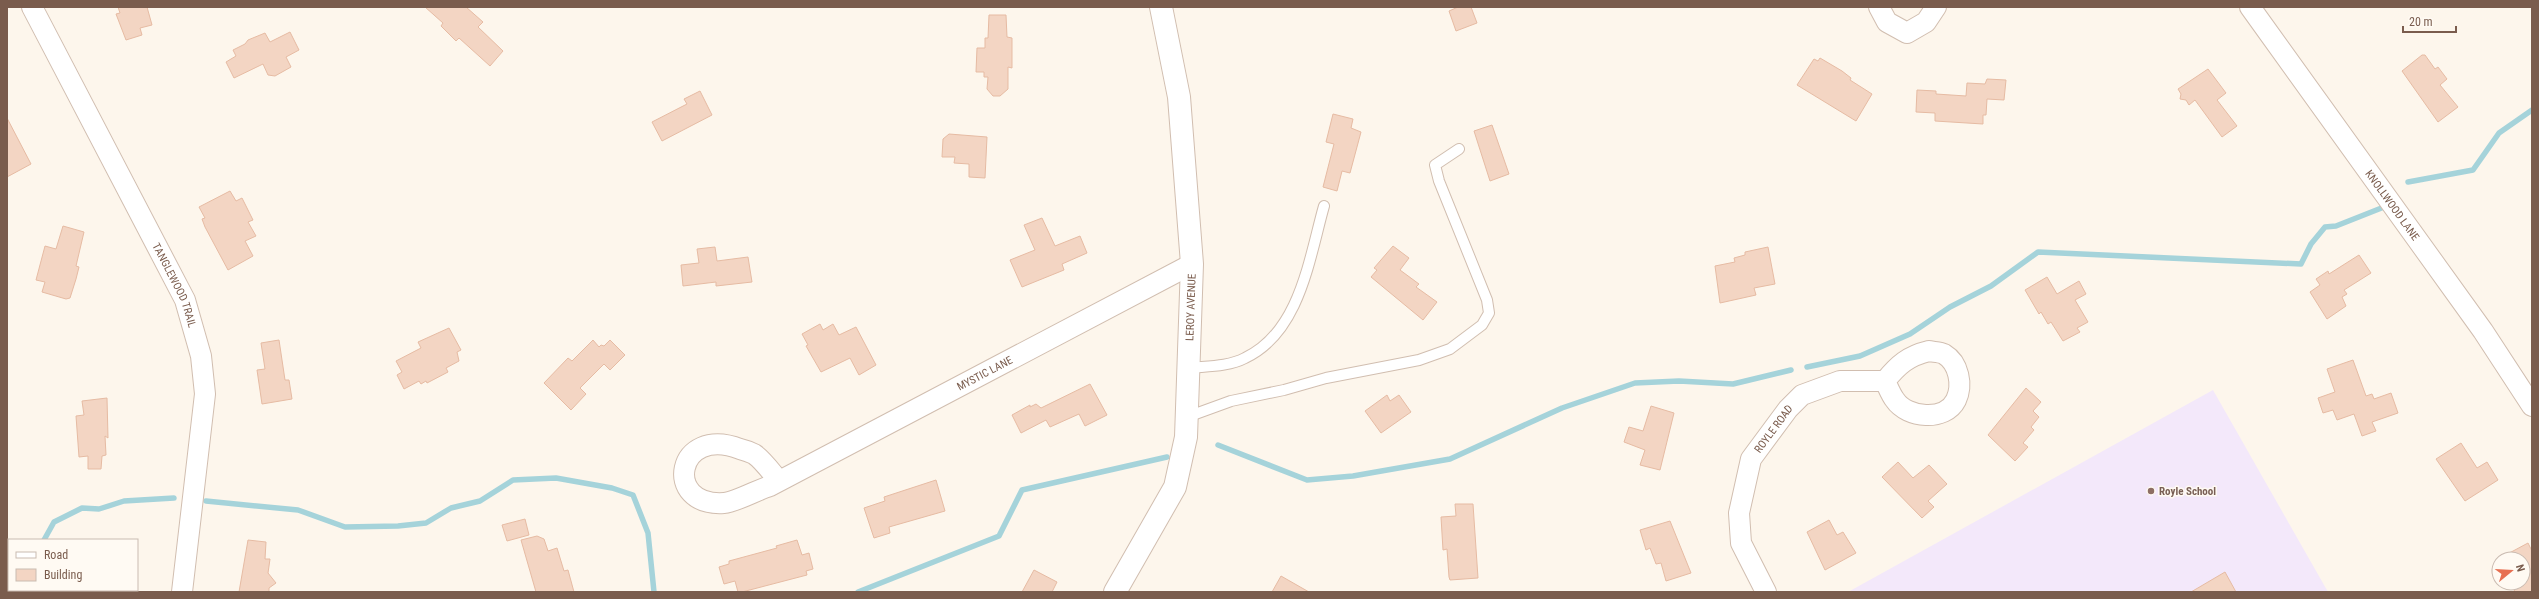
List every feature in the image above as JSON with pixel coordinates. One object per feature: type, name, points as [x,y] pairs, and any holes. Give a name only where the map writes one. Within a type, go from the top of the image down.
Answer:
[{"type":"street","name":"TANGLEWOOD TRAIL","points":[[32,7],[185,300],[197,338],[205,394],[182,592]]},
{"type":"street","name":"LEROY AVENUE","points":[[1115,592],[1175,487],[1183,456],[1187,417],[1192,264],[1179,97],[1161,7]]},
{"type":"street","points":[[1879,7],[1887,22],[1907,33],[1926,22],[1936,7]]},
{"type":"street","name":"KNOLLWOOD LANE","points":[[2250,7],[2483,331],[2532,406]]},
{"type":"street","name":"MYSTIC LANE","points":[[779,481],[1192,264]]},
{"type":"street","name":"ROYLE ROAD","points":[[1766,592],[1742,543],[1740,513],[1750,459],[1788,410],[1802,395],[1840,381],[1885,381]]},
{"type":"lane","points":[[1187,417],[1231,401],[1284,390],[1326,378],[1419,360],[1450,349],[1482,325],[1489,313],[1487,300],[1438,181],[1435,165],[1460,149]]},
{"type":"lane","points":[[1188,368],[1221,365],[1244,359],[1274,336],[1284,322],[1300,291],[1324,206]]},
{"type":"shaded area","name":"Royle School","points":[[2213,390],[2328,592],[1848,592]]},
{"type":"building","points":[[118,7],[147,7],[152,25],[140,28],[142,35],[126,40],[116,14],[120,13]]},
{"type":"building","points":[[425,7],[466,7],[483,22],[478,27],[503,51],[490,66],[459,38],[456,41],[441,26],[443,23]]},
{"type":"building","points":[[1458,7],[1471,7],[1477,23],[1456,31],[1449,11]]},
{"type":"building","points":[[989,15],[1006,15],[1007,37],[1012,38],[1012,68],[1008,67],[1008,89],[1000,96],[993,96],[987,89],[988,77],[984,77],[984,72],[976,72],[977,48],[985,48],[985,38],[988,38]]},
{"type":"building","points":[[290,32],[299,50],[286,57],[291,67],[275,76],[268,75],[263,64],[234,78],[226,62],[236,56],[233,50],[245,44],[248,40],[265,33],[270,42]]},
{"type":"building","points":[[2422,55],[2425,55],[2435,69],[2438,67],[2447,79],[2440,85],[2458,107],[2438,122],[2402,71]]},
{"type":"building","points":[[1820,58],[1842,71],[1851,78],[1850,80],[1872,94],[1856,121],[1797,85],[1814,59],[1818,61]]},
{"type":"building","points":[[2208,69],[2226,93],[2217,100],[2237,126],[2222,137],[2195,100],[2189,105],[2186,100],[2180,99],[2181,94],[2178,89]]},
{"type":"building","points":[[1987,79],[2006,80],[2004,100],[1987,99],[1986,115],[1983,115],[1983,124],[1935,121],[1935,113],[1916,112],[1917,90],[1936,91],[1936,94],[1966,96],[1967,83],[1985,84]]},
{"type":"building","points":[[700,91],[712,115],[662,141],[652,122],[687,104],[684,99]]},
{"type":"building","points":[[1333,114],[1353,119],[1351,128],[1361,132],[1350,173],[1342,171],[1337,191],[1323,187],[1334,144],[1326,142]]},
{"type":"building","points":[[7,118],[31,164],[7,177]]},
{"type":"building","points":[[1492,125],[1509,174],[1490,181],[1474,131]]},
{"type":"building","points":[[949,134],[987,137],[985,178],[969,177],[969,164],[954,163],[955,157],[942,157],[943,139]]},
{"type":"building","points":[[230,191],[236,201],[242,198],[253,220],[248,222],[256,236],[245,241],[253,256],[228,270],[205,227],[202,219],[205,218],[199,207]]},
{"type":"building","points":[[1042,218],[1055,246],[1080,236],[1087,253],[1062,264],[1064,270],[1022,287],[1010,260],[1035,250],[1024,225]]},
{"type":"building","points":[[63,226],[84,232],[76,266],[79,267],[76,279],[70,298],[66,299],[42,292],[45,282],[36,280],[45,246],[56,249]]},
{"type":"building","points":[[1393,246],[1409,258],[1400,270],[1419,284],[1416,287],[1437,302],[1423,320],[1371,277],[1377,270],[1374,268]]},
{"type":"building","points":[[715,247],[717,261],[748,257],[752,282],[716,286],[716,282],[683,286],[681,265],[699,263],[697,249]]},
{"type":"building","points":[[1768,247],[1775,284],[1754,288],[1756,295],[1720,303],[1715,266],[1735,262],[1734,258],[1745,255],[1745,252]]},
{"type":"building","points":[[2359,255],[2371,273],[2344,290],[2347,294],[2342,297],[2346,306],[2327,319],[2310,292],[2320,285],[2316,279],[2328,271],[2329,274]]},
{"type":"building","points":[[2047,277],[2057,294],[2079,281],[2086,294],[2075,300],[2088,322],[2077,328],[2080,332],[2063,341],[2051,322],[2048,324],[2041,312],[2039,314],[2025,290]]},
{"type":"building","points":[[820,324],[823,330],[833,324],[839,335],[856,327],[876,365],[859,375],[850,358],[821,372],[806,346],[808,345],[802,334]]},
{"type":"building","points":[[449,328],[461,350],[457,352],[459,361],[446,368],[448,372],[427,383],[426,381],[421,384],[419,381],[404,389],[397,375],[402,372],[396,361],[421,348],[418,342]]},
{"type":"building","points":[[279,340],[285,380],[289,380],[292,399],[262,404],[257,370],[265,369],[261,343]]},
{"type":"building","points":[[593,340],[599,347],[601,345],[604,346],[610,340],[625,355],[610,370],[604,364],[580,388],[586,394],[571,410],[544,383],[568,358],[572,361]]},
{"type":"building","points":[[2353,360],[2366,396],[2372,394],[2374,399],[2391,393],[2398,413],[2372,422],[2376,431],[2362,436],[2354,414],[2337,420],[2333,410],[2323,413],[2318,398],[2335,392],[2327,369]]},
{"type":"building","points":[[1090,384],[1107,415],[1085,426],[1079,414],[1050,427],[1046,420],[1021,433],[1012,415],[1030,405],[1030,407],[1036,404],[1041,408]]},
{"type":"building","points":[[2026,388],[2041,402],[2033,411],[2039,417],[2031,427],[2034,430],[2023,443],[2028,447],[2015,461],[1988,435]]},
{"type":"building","points":[[1387,395],[1390,401],[1399,395],[1411,412],[1381,433],[1365,411]]},
{"type":"building","points":[[107,398],[108,438],[105,436],[106,455],[102,456],[101,469],[88,469],[88,456],[79,457],[76,416],[84,415],[82,401]]},
{"type":"building","points":[[1651,406],[1674,413],[1660,470],[1640,465],[1645,450],[1624,442],[1629,427],[1643,431]]},
{"type":"building","points":[[2461,443],[2477,468],[2487,462],[2498,480],[2465,501],[2436,459]]},
{"type":"building","points":[[1898,462],[1913,478],[1929,465],[1947,484],[1928,501],[1934,507],[1922,518],[1882,477]]},
{"type":"building","points":[[936,480],[945,511],[889,527],[890,533],[874,538],[864,508],[885,501],[884,497]]},
{"type":"building","points":[[1455,504],[1473,504],[1478,578],[1450,580],[1449,577],[1447,549],[1443,550],[1441,517],[1456,516]]},
{"type":"building","points":[[525,519],[529,535],[507,541],[502,525]]},
{"type":"building","points":[[1829,520],[1837,535],[1843,532],[1856,553],[1825,570],[1807,532]]},
{"type":"building","points":[[1670,521],[1691,573],[1666,581],[1661,563],[1656,564],[1650,548],[1646,550],[1640,530]]},
{"type":"building","points":[[537,536],[544,539],[548,551],[557,548],[564,571],[568,570],[574,592],[536,592],[521,540]]},
{"type":"building","points":[[248,540],[266,542],[265,559],[270,559],[268,573],[276,583],[269,588],[269,592],[239,592]]},
{"type":"building","points":[[797,540],[802,555],[809,553],[813,569],[806,571],[807,575],[742,592],[738,592],[735,581],[724,584],[719,567],[729,564],[729,561],[777,548],[776,546]]},
{"type":"building","points":[[2528,543],[2532,551],[2532,592],[2515,591],[2531,591],[2531,551],[2513,551]]},
{"type":"building","points":[[1034,570],[1057,582],[1052,592],[1022,592]]},
{"type":"building","points":[[2225,572],[2236,592],[2191,592]]},
{"type":"building","points":[[1281,576],[1309,592],[1272,592]]},
{"type":"waterway","points":[[2408,182],[2473,170],[2499,133],[2532,110]]},
{"type":"waterway","points":[[1807,367],[1860,356],[1910,334],[1950,307],[1991,286],[2038,252],[2301,264],[2311,244],[2325,227],[2336,226],[2384,207]]},
{"type":"waterway","points":[[1218,445],[1307,480],[1353,476],[1450,459],[1562,408],[1635,383],[1679,381],[1733,384],[1791,370]]},
{"type":"waterway","points":[[858,592],[999,536],[1022,490],[1167,457]]},
{"type":"waterway","points":[[206,501],[298,510],[345,527],[398,526],[426,523],[451,508],[480,501],[513,480],[556,478],[612,488],[633,495],[648,533],[654,592]]},
{"type":"waterway","points":[[45,539],[54,522],[82,508],[99,509],[124,501],[174,498]]},
{"type":"place","name":"Royle School","points":[[2151,491]]}]
